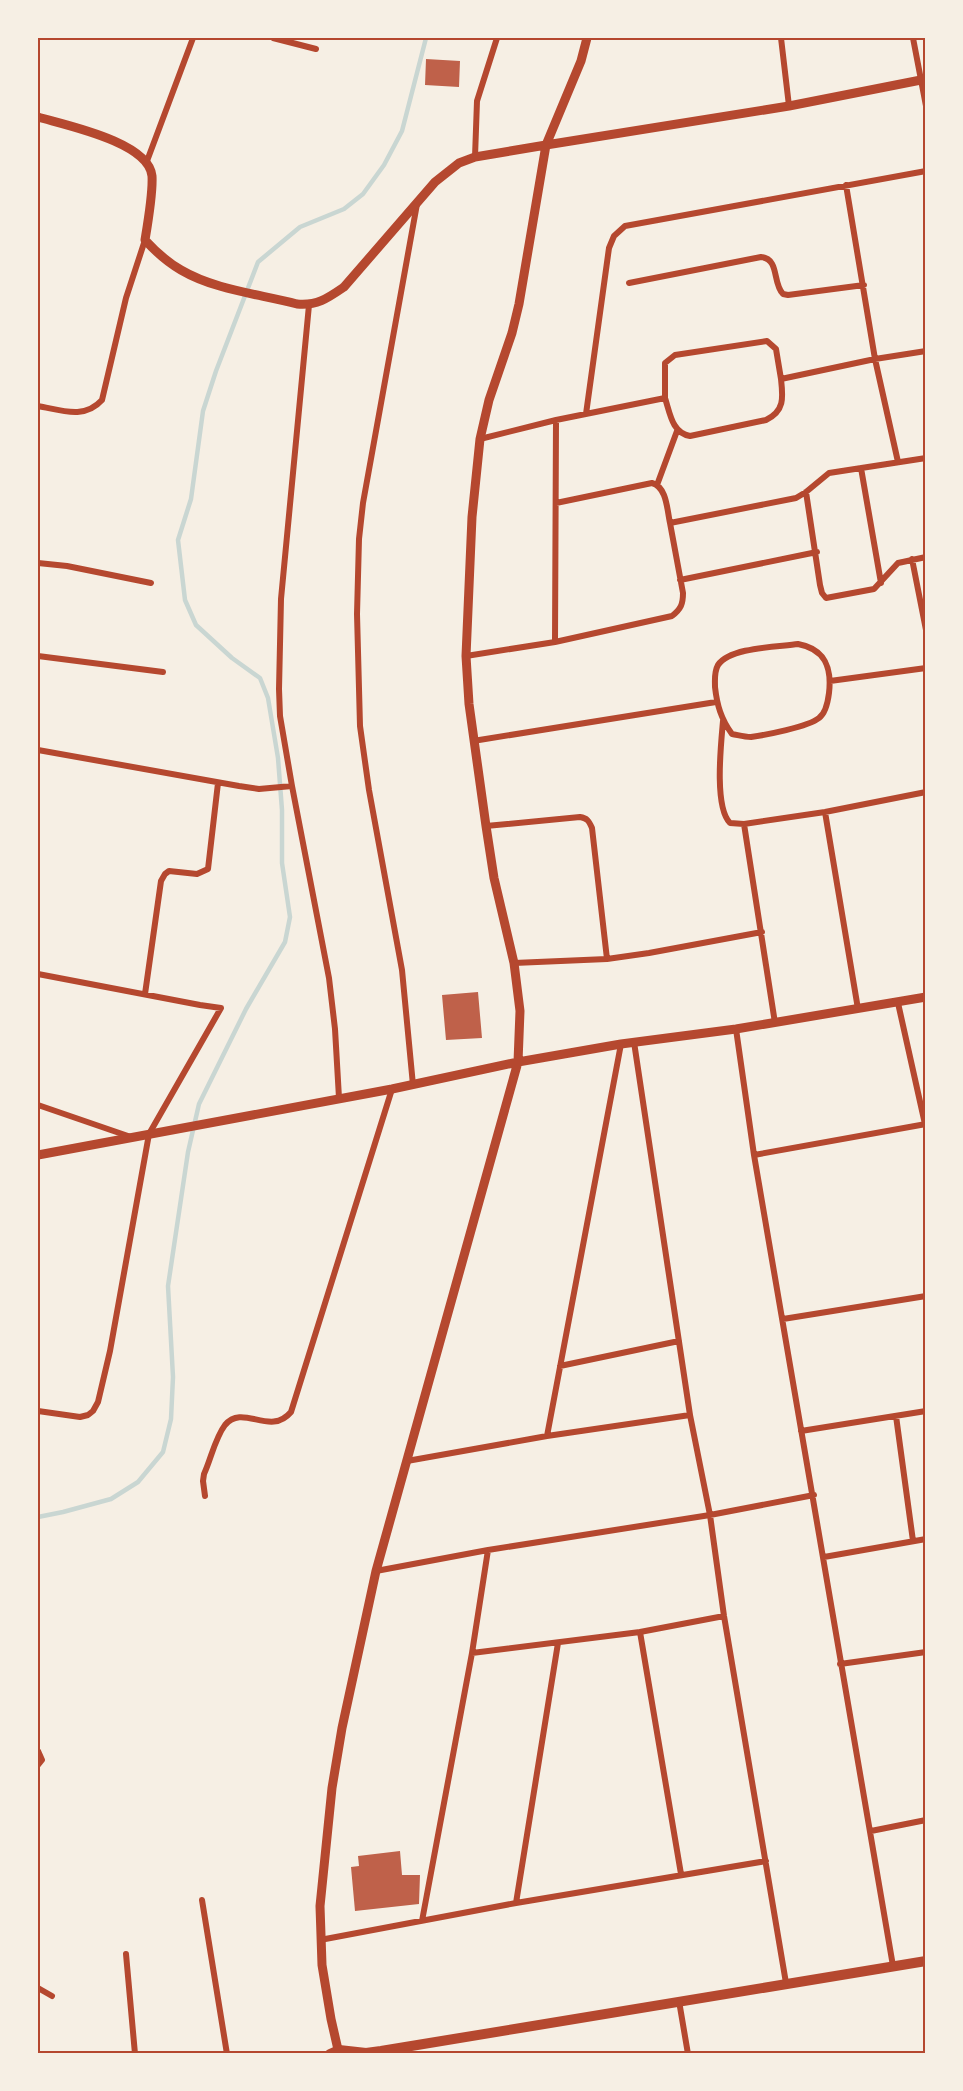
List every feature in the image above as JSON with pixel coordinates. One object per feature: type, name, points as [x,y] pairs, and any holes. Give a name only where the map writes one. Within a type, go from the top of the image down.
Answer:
[{"type":"main road","points":[[336,2052],[366,2053],[926,1960]]},
{"type":"street","points":[[147,161],[193,38]]},
{"type":"street","points":[[273,38],[316,49]]},
{"type":"street","points":[[475,158],[477,101],[497,38]]},
{"type":"street","points":[[336,2052],[322,1965],[320,1906],[332,1788],[342,1728],[376,1570],[518,1062],[520,1011],[513,963],[494,878],[473,741],[466,656],[472,517],[480,439],[489,400],[512,333],[519,304],[546,145],[581,61],[587,38]]},
{"type":"street","points":[[781,38],[789,106]]},
{"type":"street","points":[[914,38],[926,106]]},
{"type":"street","points":[[145,240],[163,259],[182,271],[216,284],[309,305],[327,300],[344,287],[418,201],[446,172],[459,163],[546,145],[789,106],[923,79]]},
{"type":"street","points":[[38,117],[100,136],[129,148],[147,161],[152,174],[145,240],[126,298],[102,400],[95,408],[87,412],[38,406]]},
{"type":"street","points":[[586,414],[609,248],[620,230],[634,223],[926,171]]},
{"type":"street","points":[[846,185],[875,359],[898,462]]},
{"type":"street","points":[[413,1084],[402,970],[369,790],[360,726],[357,614],[359,539],[363,502],[418,201]]},
{"type":"street","points":[[629,283],[761,257],[771,260],[774,265],[777,283],[783,294],[864,285]]},
{"type":"street","points":[[309,305],[279,632],[280,716],[288,786],[329,978],[339,1098]]},
{"type":"street","points":[[767,341],[776,349],[783,401],[774,416],[766,420],[690,436],[683,435],[677,431],[665,399],[665,363],[675,355],[767,341]]},
{"type":"street","points":[[781,379],[875,359],[926,351]]},
{"type":"street","points":[[480,439],[556,420],[665,399]]},
{"type":"street","points":[[555,642],[556,420]]},
{"type":"street","points":[[657,485],[677,431]]},
{"type":"street","points":[[670,523],[782,502],[806,492],[829,473],[926,458]]},
{"type":"street","points":[[861,468],[881,584]]},
{"type":"street","points":[[466,656],[555,642],[672,616],[679,611],[683,604],[681,580],[665,498],[657,485],[652,483],[556,503]]},
{"type":"street","points":[[806,492],[822,593],[826,598],[874,589],[898,563],[926,557]]},
{"type":"street","points":[[681,580],[817,552]]},
{"type":"street","points":[[912,560],[926,630]]},
{"type":"street","points":[[38,563],[67,566],[151,583]]},
{"type":"street","points":[[798,644],[809,646],[824,658],[828,669],[830,681],[825,708],[820,717],[806,725],[751,736],[732,734],[723,722],[716,702],[714,674],[719,664],[737,652],[798,644]]},
{"type":"street","points":[[38,656],[163,672]]},
{"type":"street","points":[[830,681],[926,668]]},
{"type":"street","points":[[473,741],[716,702]]},
{"type":"street","points":[[723,722],[720,769],[723,811],[730,823],[744,824],[825,812],[926,792]]},
{"type":"street","points":[[38,750],[259,789],[288,786]]},
{"type":"street","points":[[145,994],[161,881],[169,871],[197,874],[208,869],[218,783]]},
{"type":"street","points":[[825,812],[858,1010]]},
{"type":"street","points":[[486,826],[580,817],[590,822],[607,959]]},
{"type":"street","points":[[744,824],[776,1023]]},
{"type":"street","points":[[513,963],[607,959],[762,932]]},
{"type":"street","points":[[38,974],[221,1008],[149,1134],[110,1351],[98,1401],[93,1411],[80,1417],[38,1411]]},
{"type":"street","points":[[38,1155],[392,1089],[518,1062],[634,1042],[858,1010],[926,997]]},
{"type":"street","points":[[754,1155],[925,1124],[898,1003]]},
{"type":"street","points":[[736,1029],[754,1155],[893,1966]]},
{"type":"street","points":[[634,1042],[690,1415],[710,1515],[724,1616],[786,1983]]},
{"type":"street","points":[[547,1436],[621,1044]]},
{"type":"street","points":[[205,1496],[204,1474],[225,1425],[241,1417],[273,1423],[280,1421],[291,1412],[392,1089]]},
{"type":"street","points":[[38,1105],[132,1137]]},
{"type":"street","points":[[783,1319],[926,1296]]},
{"type":"street","points":[[560,1366],[679,1341]]},
{"type":"street","points":[[801,1431],[926,1411]]},
{"type":"street","points":[[407,1461],[547,1436],[690,1415]]},
{"type":"street","points":[[896,1416],[913,1541]]},
{"type":"street","points":[[376,1570],[814,1496]]},
{"type":"street","points":[[824,1557],[926,1539]]},
{"type":"street","points":[[422,1921],[472,1653],[488,1550]]},
{"type":"street","points":[[472,1653],[640,1632],[724,1616]]},
{"type":"street","points":[[640,1632],[681,1874]]},
{"type":"street","points":[[516,1903],[558,1642]]},
{"type":"street","points":[[840,1664],[926,1652]]},
{"type":"street","points":[[38,1751],[42,1760],[38,1764]]},
{"type":"street","points":[[871,1831],[926,1820]]},
{"type":"street","points":[[320,1940],[516,1903],[766,1861]]},
{"type":"street","points":[[202,1900],[227,2054]]},
{"type":"street","points":[[126,1954],[135,2054]]},
{"type":"street","points":[[38,1988],[52,1996]]},
{"type":"street","points":[[679,2001],[688,2054]]},
{"type":"building","points":[[426,59],[460,61],[459,87],[425,85]]},
{"type":"building","points":[[478,992],[482,1038],[446,1040],[442,995]]},
{"type":"building","points":[[400,1851],[402,1875],[420,1875],[419,1904],[355,1911],[351,1867],[359,1866],[358,1856]]},
{"type":"waterway","points":[[38,1517],[111,1499],[138,1482],[163,1452],[171,1419],[173,1377],[168,1286],[188,1152],[199,1104],[246,1009],[285,942],[290,917],[282,863],[282,810],[278,758],[268,698],[260,678],[232,658],[196,625],[185,600],[178,540],[191,499],[203,411],[258,262],[300,227],[344,209],[363,194],[384,165],[402,131],[426,38]]}]
